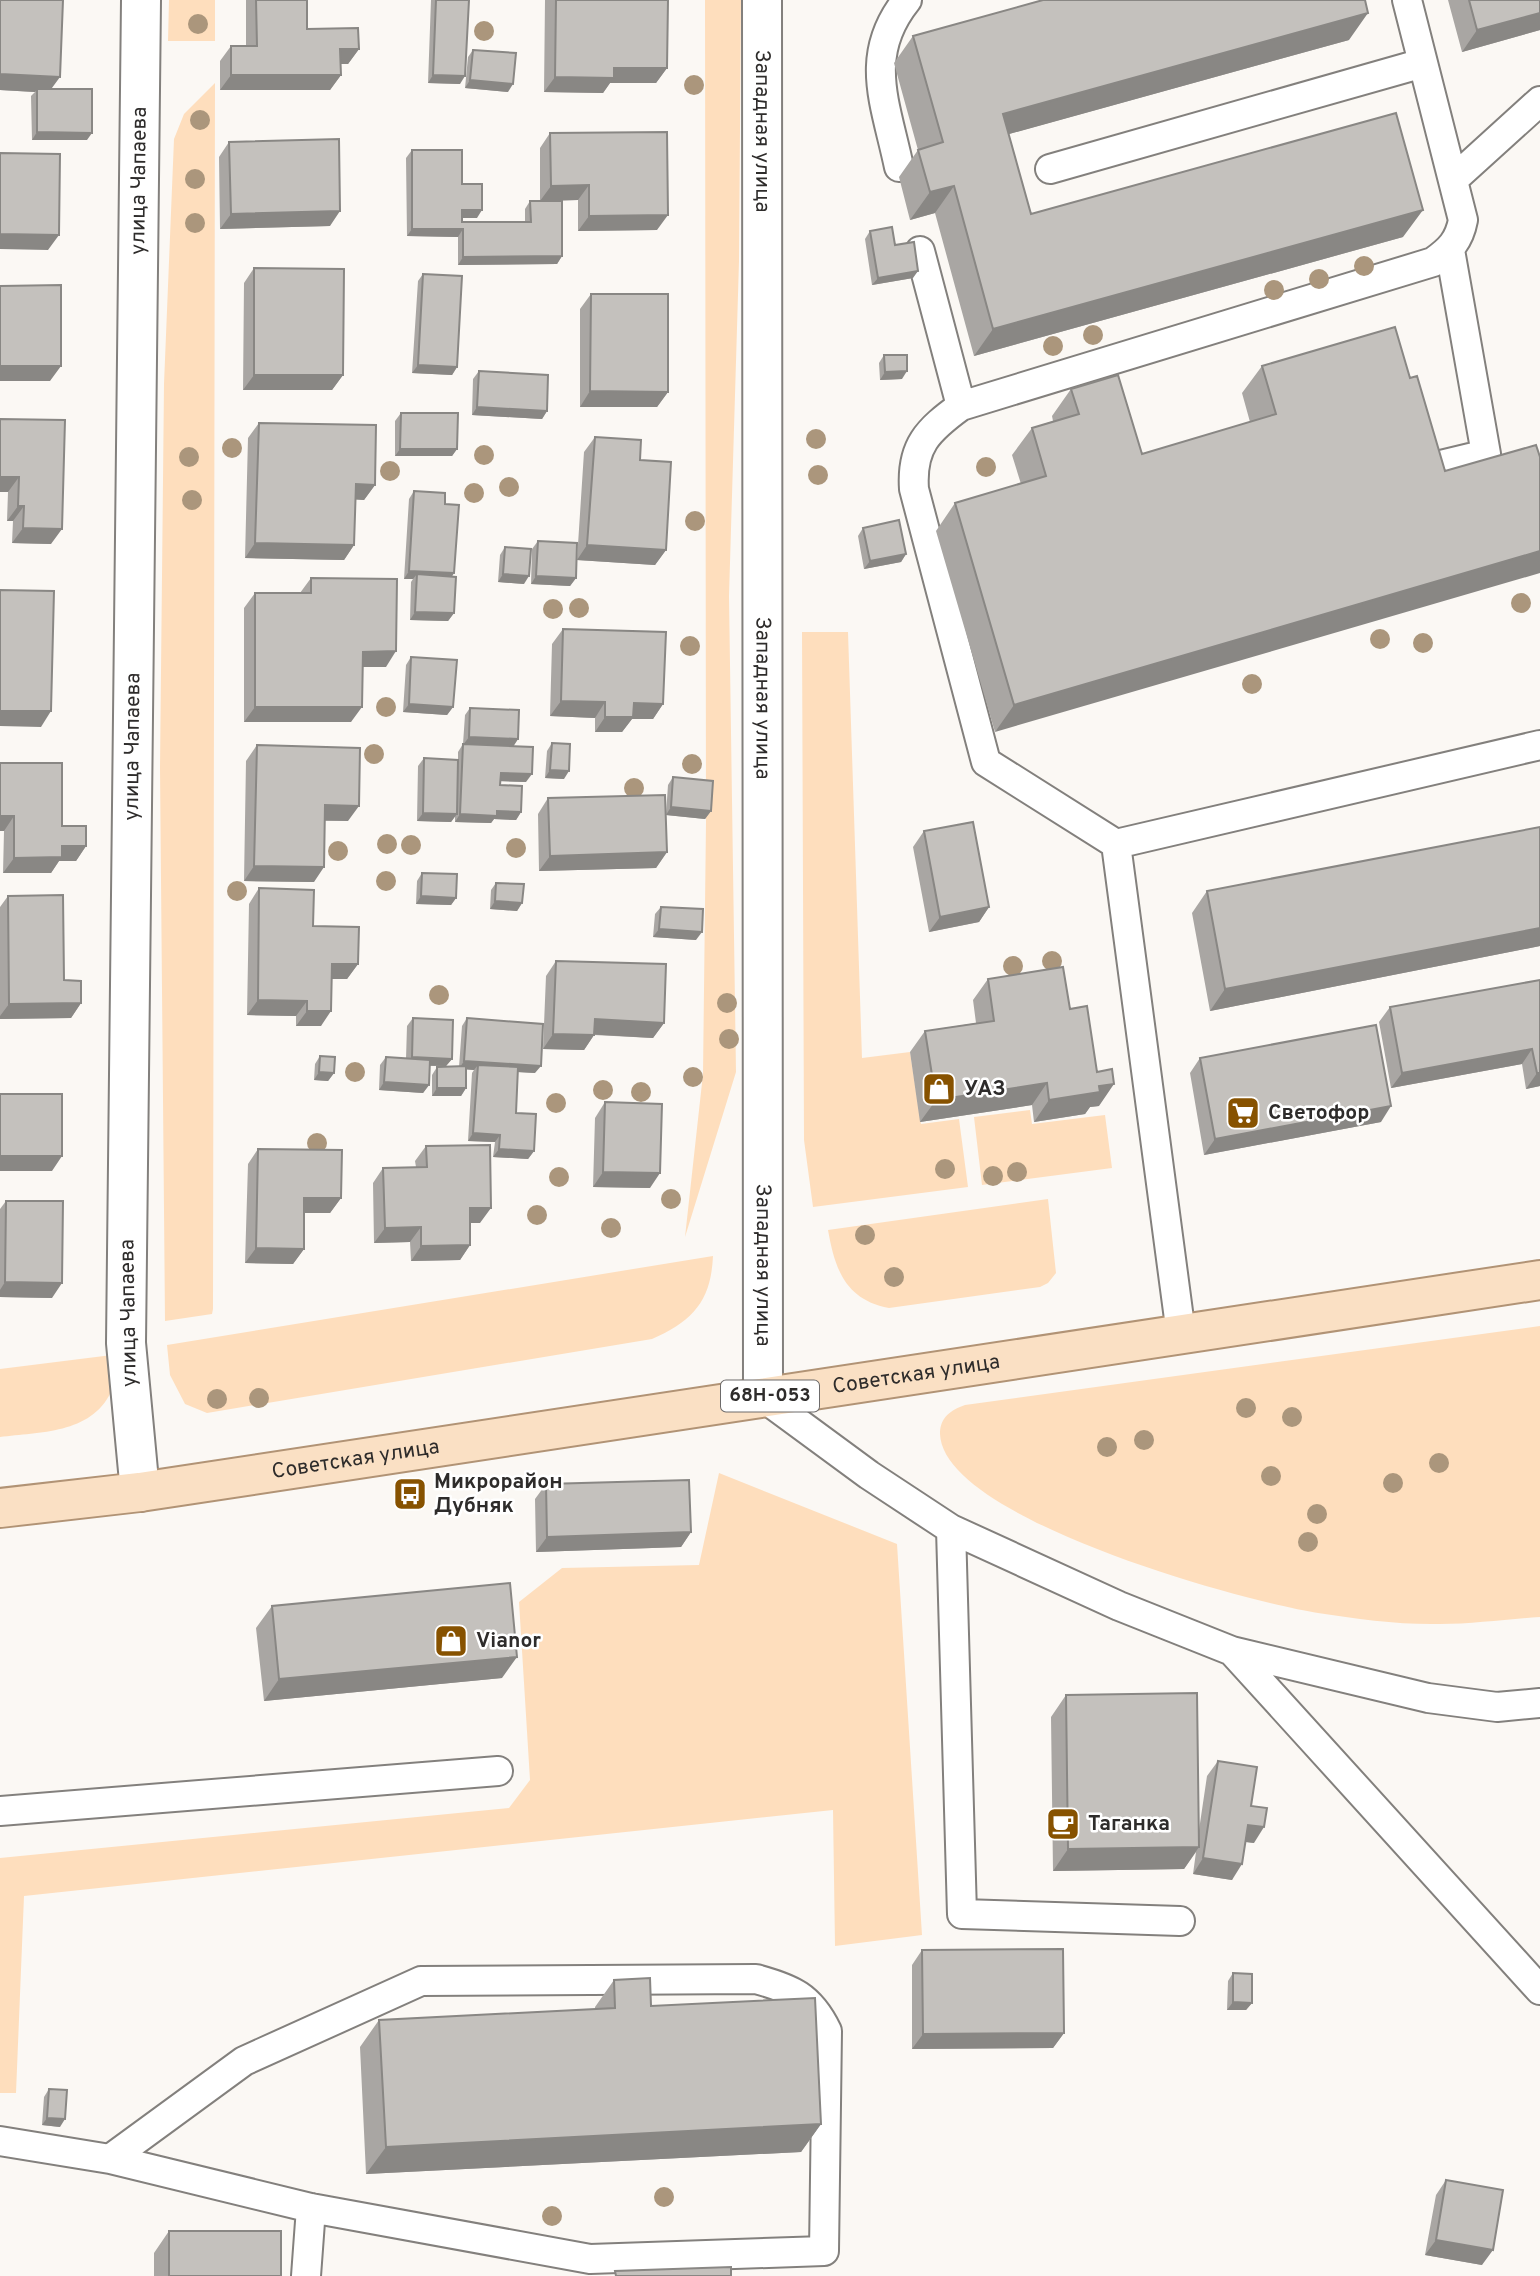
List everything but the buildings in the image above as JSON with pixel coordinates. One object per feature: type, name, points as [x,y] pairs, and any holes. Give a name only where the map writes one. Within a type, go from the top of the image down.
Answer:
[{"type":"main road","name":"Советская улица","points":[[0,1508],[140,1492],[1540,1280]]},
{"type":"street","name":"улица Чапаева","points":[[140,1492],[126,1343],[141,0]]},
{"type":"street","name":"Западная улица","points":[[762,0],[763,1397]]},
{"type":"lane","points":[[899,167],[879,71],[886,31],[907,0]]},
{"type":"lane","points":[[1407,0],[1463,220],[1460,237],[1450,250],[1433,261],[961,406],[938,423],[918,448],[913,469],[914,489],[986,762],[1116,844],[1540,745]]},
{"type":"lane","points":[[1050,169],[1423,62]]},
{"type":"lane","points":[[1454,179],[1540,101]]},
{"type":"lane","points":[[1432,467],[1486,454],[1450,250]]},
{"type":"lane","points":[[920,251],[961,406]]},
{"type":"lane","points":[[1116,844],[1181,1334]]},
{"type":"lane","points":[[763,1397],[869,1475],[951,1529],[1119,1606],[1232,1651],[1428,1698],[1497,1707],[1540,1703]]},
{"type":"lane","points":[[951,1529],[962,1914],[1180,1921]]},
{"type":"lane","points":[[1232,1651],[1540,1990]]},
{"type":"lane","points":[[0,1811],[498,1771]]},
{"type":"lane","points":[[0,2141],[110,2160],[311,2208],[590,2259],[824,2263],[827,2031],[815,2006],[783,1986],[756,1979],[421,1981],[244,2061],[110,2160]]},
{"type":"lane","points":[[306,2276],[311,2208]]},
{"type":"shaded area","points":[[169,0],[215,0],[215,41],[168,41]]},
{"type":"shaded area","points":[[705,0],[741,0],[739,261],[729,596],[736,1072],[685,1237],[703,1074],[706,822]]},
{"type":"shaded area","points":[[215,83],[213,1309],[212,1314],[165,1321],[160,768],[164,384],[174,139],[184,114]]},
{"type":"shaded area","points":[[802,632],[848,632],[862,1058],[910,1052],[921,1124],[959,1119],[968,1187],[813,1207],[804,1140]]},
{"type":"shaded area","points":[[1030,1110],[1032,1124],[1105,1115],[1112,1168],[982,1185],[974,1117]]},
{"type":"shaded area","points":[[1048,1199],[1056,1273],[1048,1283],[1040,1287],[889,1308],[874,1304],[862,1298],[845,1281],[834,1258],[828,1230]]},
{"type":"shaded area","points":[[713,1256],[708,1285],[697,1308],[679,1325],[652,1339],[207,1413],[185,1404],[170,1375],[167,1345]]},
{"type":"shaded area","points":[[1540,1326],[1540,1617],[1440,1624],[1363,1619],[1281,1606],[1167,1574],[1042,1525],[990,1496],[954,1466],[940,1434],[947,1415],[965,1405]]},
{"type":"shaded area","points":[[120,1354],[111,1392],[91,1416],[47,1432],[0,1437],[0,1369]]},
{"type":"shaded area","points":[[719,1473],[897,1544],[922,1935],[835,1946],[833,1810],[24,1896],[16,2093],[0,2093],[0,1858],[509,1808],[530,1780],[519,1602],[562,1568],[699,1565]]},
{"type":"place","name":"УАЗ","points":[[939,1089]]},
{"type":"place","name":"Светофор","points":[[1243,1113]]},
{"type":"place","name":"Микрорайон Дубняк","points":[[410,1494]]},
{"type":"place","name":"Vianor","points":[[451,1641]]},
{"type":"place","name":"Таганка","points":[[1063,1824]]}]
